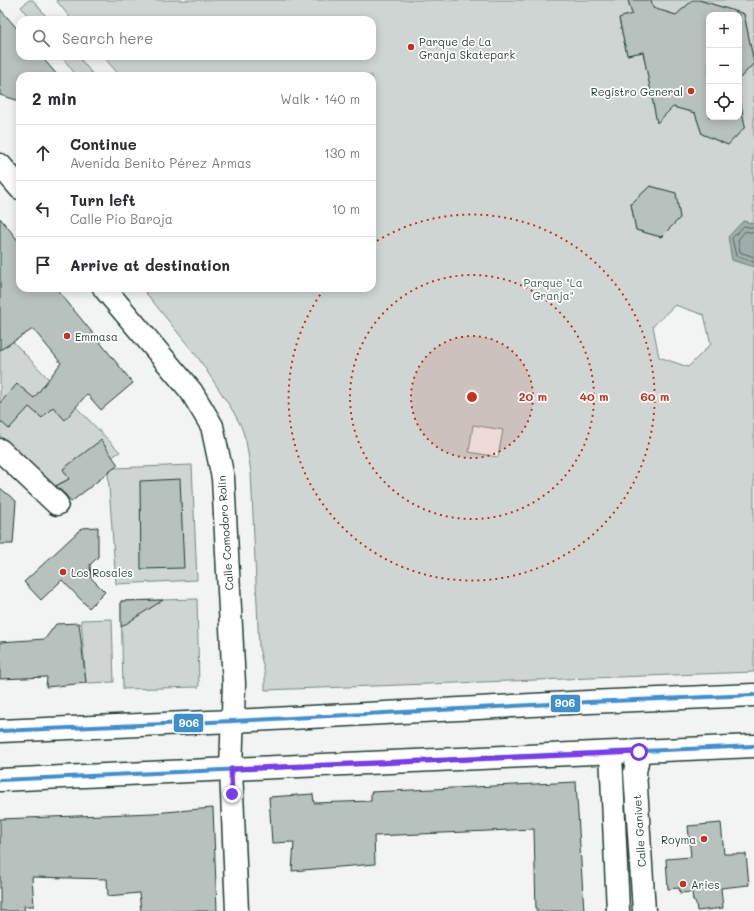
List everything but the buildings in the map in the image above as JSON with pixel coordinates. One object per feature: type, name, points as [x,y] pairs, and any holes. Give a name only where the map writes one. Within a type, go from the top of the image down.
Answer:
[{"type":"street","points":[[0,165],[16,183]]},
{"type":"street","name":"Calle Comodoro Rolín","points":[[107,292],[191,391],[212,426],[223,478],[234,684],[231,769],[237,911]]},
{"type":"street","points":[[0,450],[57,504]]},
{"type":"street","points":[[0,731],[754,695]]},
{"type":"street","points":[[0,780],[754,746]]},
{"type":"street","name":"Calle Ganivet","points":[[639,752],[635,772],[644,911]]},
{"type":"street","points":[[611,753],[618,911]]},
{"type":"green space","points":[[29,0],[33,0],[46,16],[28,16],[21,7]]},
{"type":"green space","name":"Parque \"La Granja\"","points":[[56,0],[628,0],[632,14],[619,19],[627,55],[643,52],[657,122],[673,107],[695,113],[702,134],[728,145],[745,127],[742,110],[742,76],[754,63],[754,224],[743,221],[732,260],[754,267],[754,672],[265,690],[265,674],[259,648],[251,472],[246,441],[241,426],[233,411],[199,359],[145,292],[376,292],[376,72],[117,72],[106,60],[376,60],[376,16],[69,16]],"holes":[[[650,186],[675,193],[680,218],[661,237],[636,230],[631,204]],[[675,305],[704,315],[711,344],[688,367],[659,357],[653,326]],[[473,425],[503,430],[498,457],[469,452]]]},
{"type":"green space","points":[[651,0],[693,0],[676,15],[653,8]]},
{"type":"green space","points":[[699,0],[754,0],[754,63],[744,14],[742,12]]},
{"type":"green space","points":[[64,60],[81,60],[91,72],[74,72]]},
{"type":"green space","points":[[0,328],[120,452],[53,487],[0,436]]},
{"type":"green space","points":[[192,465],[197,580],[116,584],[108,473],[114,468]]},
{"type":"green space","points":[[197,599],[199,687],[123,689],[121,601]]},
{"type":"green space","points":[[112,619],[114,682],[86,683],[81,620]]},
{"type":"water","points":[[743,221],[754,224],[754,267],[732,260],[728,237]]},
{"type":"transit line","name":"906","points":[[0,731],[754,695]]},
{"type":"transit line","name":"906","points":[[0,780],[754,746]]},
{"type":"place","name":"Parque de La Granja Skatepark","points":[[411,47]]},
{"type":"place","name":"Registro General","points":[[691,91]]},
{"type":"place","name":"Emmasa","points":[[67,336]]},
{"type":"place","name":"Los Rosales","points":[[63,572]]},
{"type":"place","name":"Royma","points":[[704,839]]},
{"type":"place","name":"Aries","points":[[683,884]]},
{"type":"route","points":[[232,794],[231,769],[639,752]]}]
